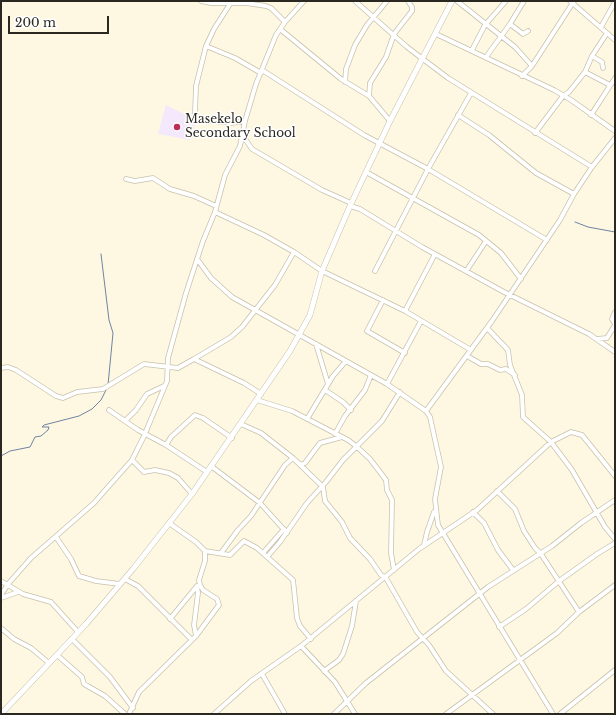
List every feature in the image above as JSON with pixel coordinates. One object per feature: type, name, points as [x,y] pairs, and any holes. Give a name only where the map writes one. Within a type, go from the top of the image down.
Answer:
[{"type":"street","points":[[202,1],[211,3],[254,4],[269,7]]},
{"type":"street","points":[[265,1],[269,7],[285,22]]},
{"type":"street","points":[[1,597],[8,584],[31,558],[94,503],[132,460],[146,434],[165,386],[167,379],[167,365],[197,259],[215,212],[228,168],[238,151],[243,136],[245,121],[261,72],[280,29],[304,1]]},
{"type":"street","points":[[355,1],[422,60],[471,93],[592,167]]},
{"type":"street","points":[[345,82],[344,74],[348,60],[360,36],[387,1]]},
{"type":"street","points":[[369,96],[370,83],[385,59],[394,34],[412,11],[412,7],[408,1]]},
{"type":"street","points":[[1,714],[72,639],[125,579],[192,494],[232,438],[299,336],[310,315],[322,271],[351,204],[390,120],[452,1]]},
{"type":"street","points":[[457,1],[485,25],[516,47],[532,66]]},
{"type":"street","points":[[472,50],[485,25],[506,1]]},
{"type":"street","points":[[486,57],[510,24],[524,1]]},
{"type":"street","points":[[522,76],[532,66],[572,2],[615,40]]},
{"type":"street","points":[[601,28],[615,2]]},
{"type":"street","points":[[230,4],[214,29],[206,46],[196,86],[196,116],[199,119],[224,123],[245,121]]},
{"type":"street","points":[[510,24],[522,34],[528,31]]},
{"type":"street","points":[[280,29],[345,82],[369,96],[376,102],[390,120]]},
{"type":"street","points":[[535,133],[563,96],[568,93],[585,72],[592,56],[607,32]]},
{"type":"street","points":[[436,34],[472,50],[563,96],[615,131]]},
{"type":"street","points":[[206,46],[235,58],[261,72],[379,143],[428,169],[547,240]]},
{"type":"street","points":[[592,56],[602,62],[603,68]]},
{"type":"street","points":[[585,72],[610,85]]},
{"type":"street","points":[[591,115],[615,78]]},
{"type":"street","points":[[375,271],[428,169],[471,93]]},
{"type":"street","points":[[458,115],[489,135],[536,174],[574,194]]},
{"type":"street","points":[[243,136],[252,149],[322,190],[360,209],[435,254],[597,339],[615,352]]},
{"type":"street","points":[[426,411],[521,279],[560,220],[574,194],[592,167],[615,138]]},
{"type":"street","points":[[366,172],[486,241],[500,253],[521,279]]},
{"type":"street","points":[[126,179],[132,181],[153,178],[170,189],[194,196],[216,206]]},
{"type":"street","points":[[215,212],[258,231],[294,252],[322,271],[405,311],[470,350]]},
{"type":"street","points":[[467,270],[486,241]]},
{"type":"street","points":[[1,368],[8,367],[16,370],[56,396],[63,398],[77,392],[103,389],[144,364],[180,367],[235,334],[257,311],[275,285],[294,252]]},
{"type":"street","points":[[405,311],[435,254]]},
{"type":"street","points":[[197,259],[211,278],[229,295],[299,336],[388,384],[426,411],[430,417],[442,467],[435,499],[435,510],[438,525],[442,534],[499,627],[521,659],[553,714]]},
{"type":"street","points":[[383,300],[367,331],[404,353]]},
{"type":"street","points":[[597,339],[607,338],[615,325],[615,312]]},
{"type":"street","points":[[388,384],[421,321]]},
{"type":"street","points":[[487,328],[496,340],[507,349],[510,363],[522,395],[523,418],[551,442],[572,470],[615,540]]},
{"type":"street","points":[[316,344],[328,384]]},
{"type":"street","points":[[467,356],[481,364],[488,364],[500,370],[506,369],[515,375]]},
{"type":"street","points":[[194,359],[244,383],[261,394]]},
{"type":"street","points":[[307,419],[328,384],[346,361]]},
{"type":"street","points":[[335,434],[345,416],[366,390],[371,375]]},
{"type":"street","points":[[125,420],[136,410],[147,394],[165,386]]},
{"type":"street","points":[[325,390],[343,402],[351,410]]},
{"type":"street","points":[[267,556],[285,531],[339,465],[356,446],[370,436],[382,422],[400,392]]},
{"type":"street","points":[[257,400],[274,404],[342,437],[356,446],[386,480],[387,490],[392,500],[391,554],[394,570]]},
{"type":"street","points":[[110,410],[207,472]]},
{"type":"street","points":[[166,445],[171,437],[195,415],[232,438]]},
{"type":"street","points":[[241,424],[260,434],[293,458],[322,486],[325,490],[325,501],[342,522],[350,538],[385,577],[422,638],[448,674],[493,714]]},
{"type":"street","points":[[214,714],[251,681],[311,639],[424,546],[473,512],[551,442],[571,432],[582,435],[615,476]]},
{"type":"street","points":[[300,465],[307,460],[320,443],[342,437]]},
{"type":"street","points":[[221,553],[260,503],[285,465],[293,458]]},
{"type":"street","points":[[132,460],[144,472],[155,470],[169,473],[178,478],[192,494]]},
{"type":"street","points":[[212,466],[227,476],[260,503],[285,531]]},
{"type":"street","points":[[497,491],[515,509],[524,531],[579,612]]},
{"type":"street","points":[[334,714],[347,700],[422,638],[513,570],[541,554],[615,500]]},
{"type":"street","points":[[424,546],[435,510]]},
{"type":"street","points":[[473,512],[484,522],[498,550],[513,570]]},
{"type":"street","points":[[169,523],[196,542],[205,551],[230,555],[244,540],[267,556],[293,580],[300,626],[311,639]]},
{"type":"street","points":[[262,553],[285,531]]},
{"type":"street","points":[[56,537],[72,559],[79,576],[96,581],[120,584]]},
{"type":"street","points":[[499,627],[545,595],[559,581],[615,543]]},
{"type":"street","points":[[170,619],[196,586],[205,561],[205,551]]},
{"type":"street","points":[[125,579],[138,586],[192,640]]},
{"type":"street","points":[[129,714],[139,692],[196,636],[216,610],[219,602],[218,599],[202,590],[199,580]]},
{"type":"street","points":[[1,581],[8,584],[18,592],[51,602],[78,632]]},
{"type":"street","points":[[446,714],[557,633],[579,612],[615,585]]},
{"type":"street","points":[[196,586],[198,593],[194,619],[196,636]]},
{"type":"street","points":[[1,597],[18,592]]},
{"type":"street","points":[[324,671],[339,660],[343,654],[352,626],[356,601]]},
{"type":"street","points":[[1,628],[14,640],[31,648],[49,663]]},
{"type":"street","points":[[72,639],[110,677],[133,708]]},
{"type":"street","points":[[301,646],[324,671],[347,700],[355,714]]},
{"type":"street","points":[[57,655],[82,678],[84,684],[109,699],[125,714]]},
{"type":"street","points":[[560,714],[615,670]]},
{"type":"street","points":[[262,674],[285,714]]},
{"type":"shaded area","name":"Masekelo Secondary School","points":[[166,105],[196,120],[190,140],[158,134]]},
{"type":"waterway","points":[[575,222],[588,227],[615,232]]},
{"type":"waterway","points":[[101,254],[109,320],[113,333],[108,385]]},
{"type":"waterway","points":[[1,456],[10,451],[30,447],[35,437],[41,436],[48,430],[49,427],[42,427],[44,425],[79,416],[92,409],[101,400],[106,390]]},
{"type":"place","name":"Masekelo Secondary School","points":[[177,127]]}]
